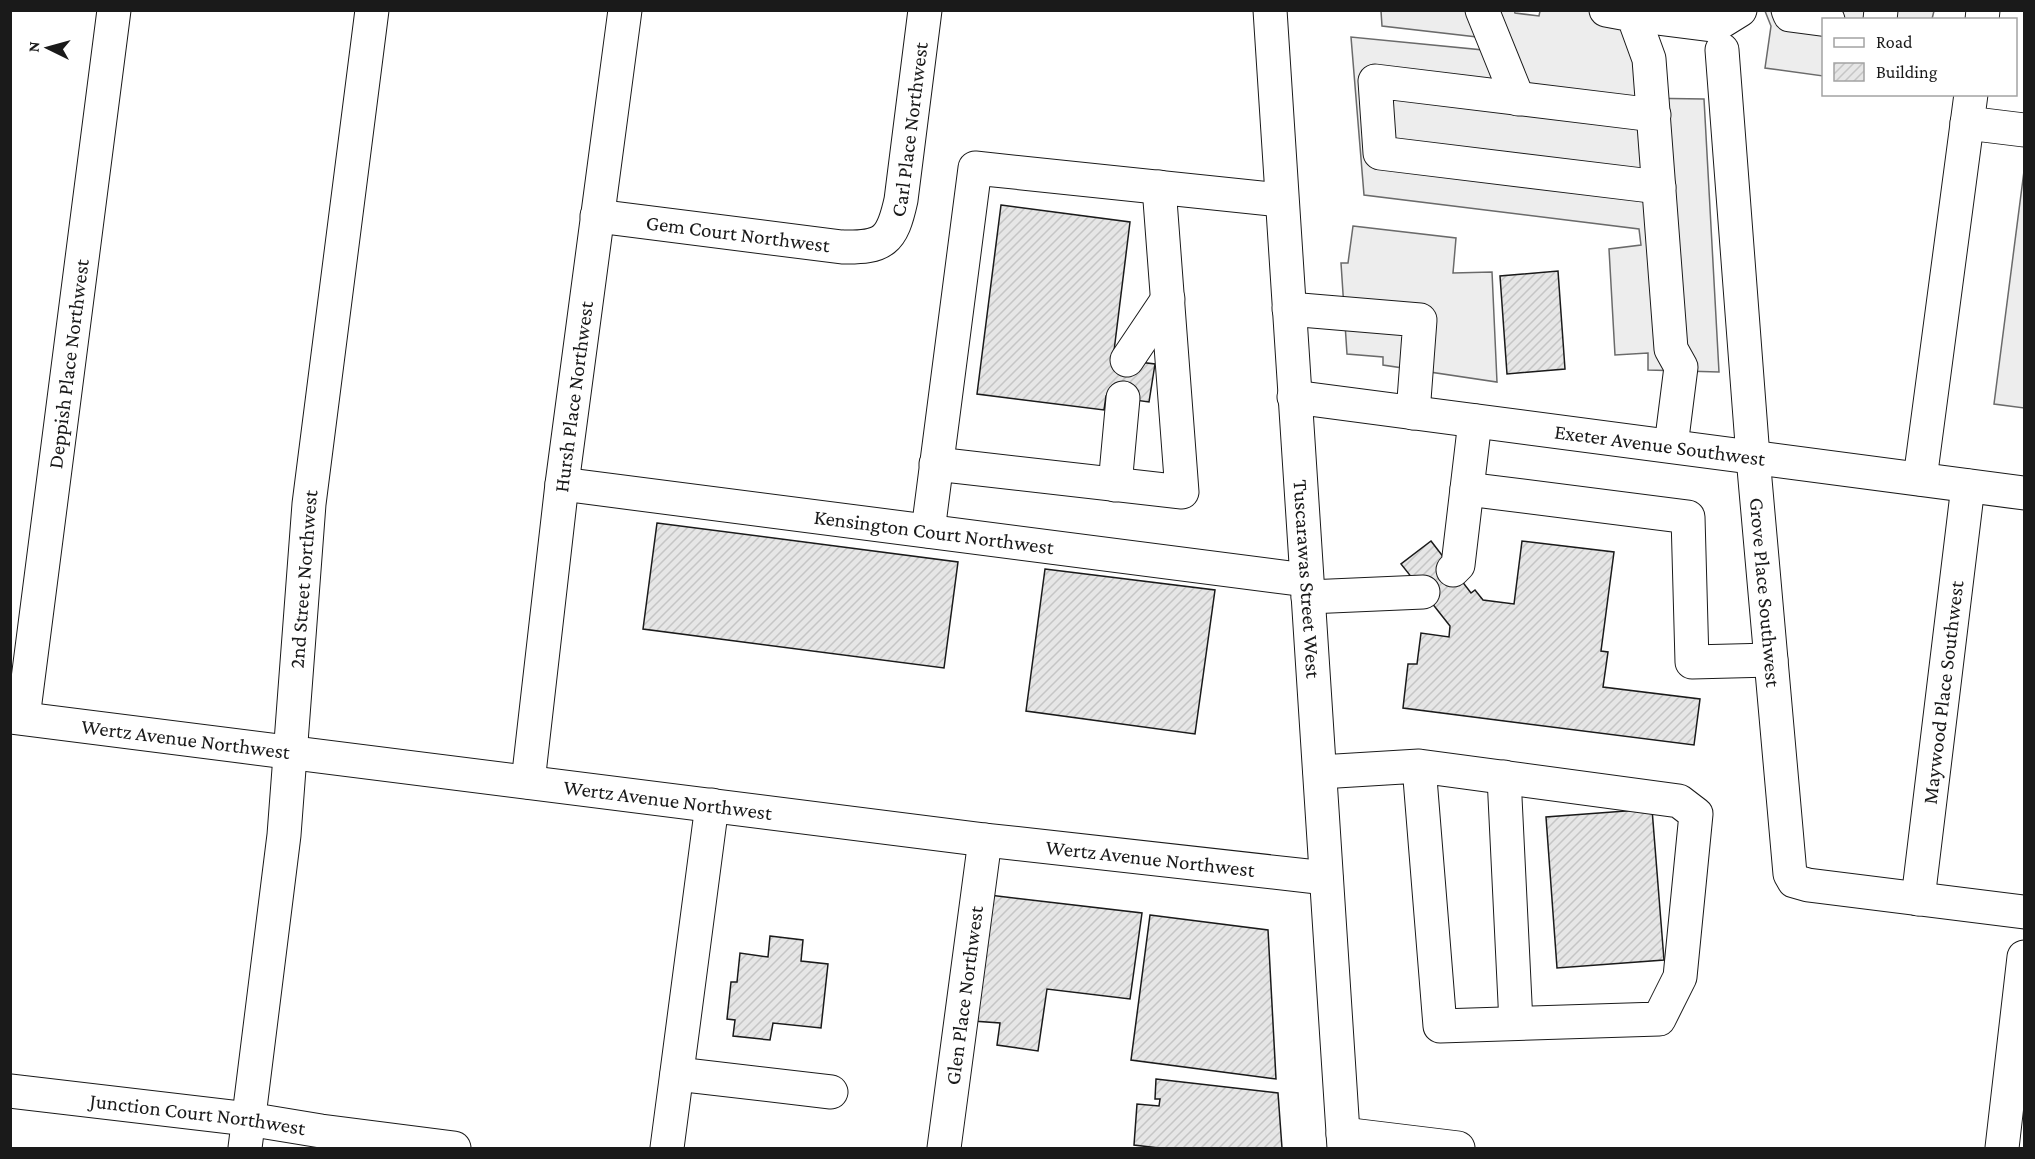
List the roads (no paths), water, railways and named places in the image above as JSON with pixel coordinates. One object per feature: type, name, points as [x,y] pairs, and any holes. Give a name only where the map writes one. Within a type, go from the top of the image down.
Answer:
[{"type":"street","name":"Deppish Place Northwest","points":[[16,717],[114,10]]},
{"type":"street","name":"2nd Street Northwest","points":[[246,1134],[284,835],[309,504],[372,10]]},
{"type":"street","name":"Hursh Place Northwest","points":[[528,782],[562,484],[625,10]]},
{"type":"street","name":"Carl Place Northwest","points":[[881,243],[891,231],[902,200],[925,10]]},
{"type":"street","name":"Tuscarawas Street West","points":[[1270,10],[1344,1141]]},
{"type":"street","points":[[1482,10],[1518,99]]},
{"type":"street","points":[[1620,13],[1712,25],[1740,10]]},
{"type":"street","points":[[1788,10],[1790,15],[1822,19]]},
{"type":"street","points":[[1620,13],[1649,59],[1671,350],[1660,366],[1660,445]]},
{"type":"street","name":"Grove Place Southwest","points":[[1722,50],[1753,457],[1790,874],[1794,881],[1808,885],[1918,899]]},
{"type":"street","points":[[1653,107],[1518,99],[1375,81],[1380,153],[1659,187]]},
{"type":"street","points":[[1920,480],[1969,109],[2025,130]]},
{"type":"street","points":[[928,531],[975,168],[1281,200]]},
{"type":"street","points":[[936,464],[1182,492],[1160,187]]},
{"type":"street","name":"Gem Court Northwest","points":[[597,216],[842,247],[863,247],[881,243]]},
{"type":"street","points":[[1127,360],[1168,299]]},
{"type":"street","points":[[1289,309],[1420,320],[1413,413]]},
{"type":"street","name":"Exeter Avenue Southwest","points":[[1294,397],[2025,493]]},
{"type":"street","points":[[1115,485],[1123,398]]},
{"type":"street","points":[[1454,570],[1458,565],[1475,421]]},
{"type":"street","name":"Kensington Court Northwest","points":[[562,484],[928,531],[1307,589],[1423,592]]},
{"type":"street","name":"Maywood Place Southwest","points":[[1918,899],[1968,486]]},
{"type":"street","points":[[1467,489],[1688,517],[1692,662],[1771,660]]},
{"type":"street","name":"Wertz Avenue Northwest","points":[[16,717],[986,840],[1326,878]]},
{"type":"street","points":[[1320,772],[1419,766],[1679,801],[1696,814],[1680,976],[1659,1019],[1440,1026],[1419,766]]},
{"type":"street","points":[[1504,777],[1516,1023]]},
{"type":"street","points":[[668,1149],[712,806]]},
{"type":"street","name":"Glen Place Northwest","points":[[944,1149],[986,840]]},
{"type":"street","points":[[1918,899],[2025,912]]},
{"type":"street","points":[[2002,1149],[2025,957]]},
{"type":"street","points":[[677,1074],[831,1092]]},
{"type":"street","name":"Junction Court Northwest","points":[[10,1091],[246,1134],[321,1131],[454,1149]]},
{"type":"street","points":[[1344,1141],[1458,1149]]}]
